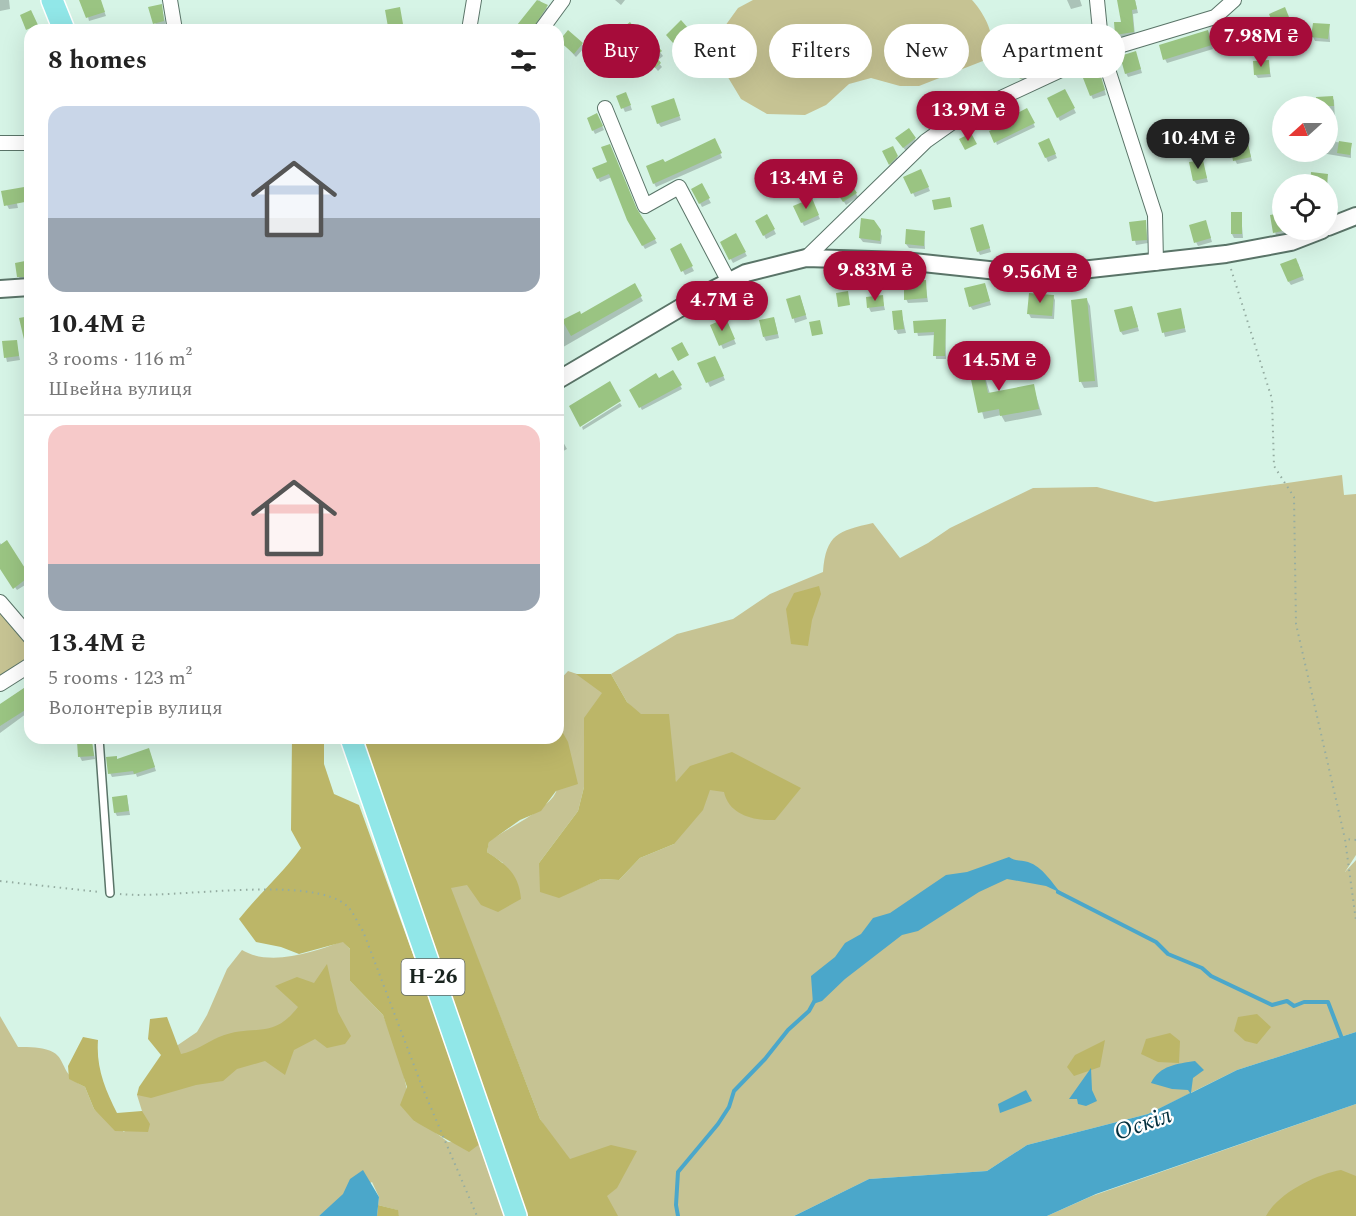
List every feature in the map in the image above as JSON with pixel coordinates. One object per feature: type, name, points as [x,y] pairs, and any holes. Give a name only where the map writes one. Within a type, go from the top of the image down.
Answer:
[{"type":"main road","points":[[52,0],[62,24]]},
{"type":"main road","name":"Н-26","points":[[353,744],[516,1216]]},
{"type":"street","points":[[170,0],[174,24]]},
{"type":"street","points":[[470,24],[474,0]]},
{"type":"street","points":[[545,24],[563,0]]},
{"type":"street","points":[[1097,0],[1099,24]]},
{"type":"street","points":[[1125,44],[1215,17],[1234,0]]},
{"type":"street","points":[[806,258],[926,141],[952,123],[1046,78]]},
{"type":"street","points":[[1111,78],[1155,215],[1156,263]]},
{"type":"street","points":[[605,108],[645,206],[679,187],[729,282]]},
{"type":"street","points":[[0,143],[24,143]]},
{"type":"street","points":[[1338,223],[1356,216]]},
{"type":"street","points":[[564,377],[746,273],[806,258],[904,261],[1036,275],[1226,254],[1297,240]]},
{"type":"street","points":[[0,289],[24,287]]},
{"type":"street","points":[[0,602],[24,630]]},
{"type":"street","points":[[0,684],[24,669]]},
{"type":"lane","points":[[99,744],[110,893]]},
{"type":"path","points":[[1226,254],[1272,399],[1274,465],[1294,497],[1296,624],[1345,839],[1356,919]]},
{"type":"path","points":[[1345,839],[1356,840]]},
{"type":"path","points":[[0,880],[110,893],[299,890],[329,895],[348,907],[363,931],[423,1089],[477,1216]]},
{"type":"shaded area","points":[[753,0],[972,0],[982,12],[988,24],[981,24],[981,62],[969,66],[969,24],[884,24],[884,78],[939,78],[919,86],[900,86],[871,78],[849,84],[826,105],[805,115],[767,114],[741,99],[728,78],[757,78],[757,24],[726,24],[738,8]]},
{"type":"shaded area","points":[[1342,475],[1344,495],[1356,494],[1356,855],[1345,872],[1356,860],[1356,1032],[1237,1070],[1148,1114],[1027,1145],[987,1171],[869,1179],[794,1216],[613,1216],[603,1198],[617,1187],[569,1165],[540,1119],[450,888],[503,863],[487,852],[489,841],[536,812],[556,792],[560,770],[561,744],[564,744],[564,675],[568,671],[589,678],[604,689],[585,752],[584,787],[578,811],[539,863],[559,897],[601,879],[619,880],[640,858],[674,844],[676,783],[671,751],[627,702],[611,674],[677,634],[733,619],[770,594],[823,572],[827,549],[831,542],[836,536],[851,529],[873,523],[900,558],[950,528],[1033,488],[1097,487],[1155,502]]},
{"type":"shaded area","points":[[819,586],[821,594],[812,620],[808,646],[791,644],[786,609],[794,593]]},
{"type":"shaded area","points":[[0,602],[24,630],[24,669],[0,684]]},
{"type":"shaded area","points":[[576,674],[611,674],[627,702],[641,714],[669,714],[676,782],[690,766],[732,752],[801,788],[775,820],[751,818],[744,815],[731,806],[724,792],[710,790],[703,810],[674,844],[640,858],[619,880],[601,879],[559,898],[540,892],[539,863],[578,811],[584,787],[584,718],[602,693]]},
{"type":"shaded area","points":[[564,735],[568,742],[578,784],[556,791],[541,811],[520,820],[489,842],[487,852],[511,871],[518,883],[521,899],[498,912],[481,905],[467,885],[451,888],[540,1119],[570,1159],[611,1145],[637,1151],[617,1188],[607,1196],[618,1216],[522,1216],[363,763],[366,744],[564,744]]},
{"type":"shaded area","points":[[292,744],[324,744],[324,764],[334,794],[359,805],[481,1143],[469,1152],[414,1121],[400,1105],[407,1087],[383,1015],[350,981],[350,949],[343,942],[299,954],[281,947],[256,942],[239,919],[301,848],[291,830]]},
{"type":"shaded area","points":[[343,941],[353,953],[350,981],[383,1015],[400,1059],[414,1121],[428,1127],[448,1142],[481,1143],[506,1216],[399,1216],[397,1210],[378,1205],[379,1197],[372,1182],[344,1197],[319,1216],[0,1216],[0,1016],[18,1047],[49,1050],[57,1054],[68,1073],[85,1087],[94,1109],[124,1132],[142,1111],[137,1095],[175,1047],[197,1032],[227,969],[242,950],[253,955],[279,958],[306,953]]},
{"type":"shaded area","points":[[327,964],[338,1012],[351,1036],[345,1044],[327,1048],[315,1039],[294,1050],[285,1075],[265,1061],[237,1069],[223,1081],[196,1085],[151,1098],[137,1095],[139,1087],[161,1055],[148,1039],[150,1019],[167,1017],[181,1054],[231,1033],[271,1028],[289,1017],[298,1007],[275,986],[297,977],[314,983]]},
{"type":"shaded area","points":[[1257,1014],[1271,1027],[1257,1044],[1245,1041],[1234,1031],[1238,1017]]},
{"type":"shaded area","points":[[1170,1033],[1180,1041],[1179,1063],[1158,1062],[1141,1054],[1146,1039]]},
{"type":"shaded area","points":[[83,1037],[98,1040],[98,1060],[102,1078],[117,1113],[142,1111],[150,1124],[148,1132],[115,1131],[94,1109],[85,1087],[69,1079],[68,1066]]},
{"type":"shaded area","points":[[1105,1040],[1100,1067],[1074,1076],[1067,1067],[1075,1055]]},
{"type":"shaded area","points":[[1356,1104],[1356,1216],[1047,1216],[1092,1196]]},
{"type":"shaded area","points":[[1341,1170],[1356,1176],[1356,1216],[1266,1216],[1289,1192],[1310,1180]]},
{"type":"shaded area","points":[[378,1205],[398,1210],[399,1216],[377,1216]]},
{"type":"water","points":[[1009,857],[1033,864],[1061,893],[1046,886],[1007,879],[979,892],[918,931],[902,935],[845,979],[822,1001],[813,1004],[811,976],[835,957],[845,943],[861,934],[873,918],[890,913],[946,875],[967,872]]},
{"type":"water","name":"Оскіл","points":[[1356,1032],[1356,1104],[1096,1194],[1047,1216],[794,1216],[869,1179],[987,1171],[1027,1145],[1148,1114],[1190,1093],[1188,1090],[1172,1089],[1151,1083],[1159,1072],[1170,1066],[1195,1061],[1204,1070],[1193,1078],[1191,1093],[1237,1070]]},
{"type":"water","points":[[1091,1068],[1092,1090],[1097,1101],[1086,1106],[1078,1104],[1077,1099],[1069,1099]]},
{"type":"water","points":[[1026,1090],[1032,1101],[1000,1113],[998,1104]]},
{"type":"water","points":[[363,1170],[379,1197],[377,1216],[319,1216],[343,1194],[350,1179]]},
{"type":"building","points":[[79,0],[101,0],[105,12],[86,18]]},
{"type":"building","points":[[537,0],[548,5],[536,24],[518,24]]},
{"type":"building","points":[[1117,0],[1135,0],[1137,9],[1132,10],[1134,32],[1125,33],[1125,24],[1114,24],[1114,22],[1121,22]]},
{"type":"building","points":[[162,4],[164,21],[153,24],[148,7]]},
{"type":"building","points":[[400,7],[403,24],[387,24],[385,10]]},
{"type":"building","points":[[1285,7],[1289,17],[1273,24],[1269,14]]},
{"type":"building","points":[[31,10],[38,24],[24,25],[20,15]]},
{"type":"building","points":[[1313,23],[1330,24],[1328,39],[1311,37]]},
{"type":"building","points":[[672,29],[672,42],[666,35]]},
{"type":"building","points":[[568,30],[582,42],[574,54],[564,45],[564,35]]},
{"type":"building","points":[[1208,30],[1212,45],[1163,60],[1159,45]]},
{"type":"building","points":[[1136,51],[1141,69],[1125,74],[1125,54]]},
{"type":"building","points":[[1269,60],[1270,74],[1254,75],[1253,61]]},
{"type":"building","points":[[1083,78],[1101,78],[1105,90],[1090,96]]},
{"type":"building","points":[[1065,89],[1075,108],[1057,118],[1047,98]]},
{"type":"building","points":[[626,92],[631,105],[621,109],[616,96]]},
{"type":"building","points":[[674,98],[680,116],[657,124],[651,106]]},
{"type":"building","points":[[1027,108],[1035,123],[994,143],[989,131],[1012,122],[1010,117]]},
{"type":"building","points":[[597,113],[603,126],[592,131],[587,118]]},
{"type":"building","points":[[909,128],[916,138],[903,148],[895,138]]},
{"type":"building","points":[[971,133],[977,144],[965,150],[959,139]]},
{"type":"building","points":[[715,138],[722,153],[653,184],[646,166],[663,159],[665,162]]},
{"type":"building","points":[[1049,138],[1056,154],[1045,158],[1038,143]]},
{"type":"building","points":[[1247,139],[1251,157],[1233,161],[1230,143]]},
{"type":"building","points":[[1339,141],[1352,143],[1350,155],[1338,153]]},
{"type":"building","points":[[610,144],[637,209],[656,239],[642,246],[627,220],[609,174],[597,179],[592,168],[607,162],[601,147]]},
{"type":"building","points":[[893,146],[898,156],[889,165],[882,151]]},
{"type":"building","points":[[1203,160],[1207,178],[1193,181],[1189,162]]},
{"type":"building","points":[[921,169],[929,187],[911,194],[903,177]]},
{"type":"building","points":[[848,179],[857,193],[843,202],[834,188]]},
{"type":"building","points":[[702,183],[710,198],[699,204],[691,189]]},
{"type":"building","points":[[24,187],[24,202],[4,206],[1,191]]},
{"type":"building","points":[[950,197],[952,207],[934,210],[932,200]]},
{"type":"building","points":[[812,198],[819,215],[801,223],[793,206]]},
{"type":"building","points":[[1231,212],[1242,212],[1242,234],[1231,234]]},
{"type":"building","points":[[767,214],[775,229],[763,236],[755,221]]},
{"type":"building","points":[[861,218],[874,220],[881,230],[880,241],[859,238]]},
{"type":"building","points":[[1146,220],[1147,240],[1132,241],[1129,222]]},
{"type":"building","points":[[1206,220],[1211,238],[1194,243],[1189,225]]},
{"type":"building","points":[[983,224],[990,248],[977,252],[970,228]]},
{"type":"building","points":[[906,229],[925,231],[924,246],[905,244]]},
{"type":"building","points":[[736,233],[746,252],[729,260],[720,242]]},
{"type":"building","points":[[681,243],[693,266],[681,272],[670,249]]},
{"type":"building","points":[[1296,258],[1303,276],[1288,282],[1280,264]]},
{"type":"building","points":[[24,261],[24,277],[17,277],[15,263]]},
{"type":"building","points":[[926,280],[927,298],[904,300],[904,281]]},
{"type":"building","points":[[635,283],[642,296],[571,336],[564,319],[580,311],[581,314]]},
{"type":"building","points":[[985,283],[990,301],[969,307],[964,288]]},
{"type":"building","points":[[848,291],[850,305],[838,307],[836,293]]},
{"type":"building","points":[[1029,293],[1054,295],[1052,316],[1027,314]]},
{"type":"building","points":[[800,295],[806,315],[792,319],[786,299]]},
{"type":"building","points":[[883,295],[884,306],[867,308],[866,297]]},
{"type":"building","points":[[1087,298],[1095,381],[1079,382],[1071,300]]},
{"type":"building","points":[[1132,306],[1138,327],[1120,332],[1114,310]]},
{"type":"building","points":[[1181,308],[1185,328],[1162,333],[1157,313]]},
{"type":"building","points":[[902,310],[904,329],[894,330],[892,311]]},
{"type":"building","points":[[24,317],[24,339],[19,318]]},
{"type":"building","points":[[774,317],[778,334],[763,337],[759,320]]},
{"type":"building","points":[[726,318],[735,339],[719,346],[710,325]]},
{"type":"building","points":[[946,319],[945,356],[933,356],[934,332],[914,333],[913,321]]},
{"type":"building","points":[[820,320],[823,334],[812,336],[809,322]]},
{"type":"building","points":[[17,340],[19,356],[4,358],[2,341]]},
{"type":"building","points":[[682,342],[689,355],[678,361],[671,348]]},
{"type":"building","points":[[978,348],[988,393],[1034,384],[1039,409],[1000,416],[999,409],[978,413],[965,351]]},
{"type":"building","points":[[715,356],[724,376],[706,383],[697,363]]},
{"type":"building","points":[[673,370],[682,385],[639,408],[629,390],[656,373],[659,378]]},
{"type":"building","points":[[610,381],[621,401],[580,427],[569,406]]},
{"type":"building","points":[[7,540],[24,567],[24,581],[13,589],[0,569],[0,545]]},
{"type":"building","points":[[24,688],[24,711],[0,726],[0,704]]},
{"type":"building","points":[[77,744],[92,744],[94,756],[78,757]]},
{"type":"building","points":[[149,748],[155,767],[134,774],[133,771],[108,774],[106,757],[117,756],[117,759]]},
{"type":"building","points":[[127,795],[129,811],[114,813],[112,797]]},
{"type":"waterway","points":[[1058,892],[1156,942],[1168,954],[1202,968],[1211,976],[1272,1005],[1287,1001],[1294,1006],[1304,1002],[1328,1002],[1341,1036]]},
{"type":"waterway","points":[[678,1216],[676,1205],[678,1172],[718,1124],[729,1107],[734,1091],[765,1059],[788,1030],[809,1011],[815,1000]]}]
